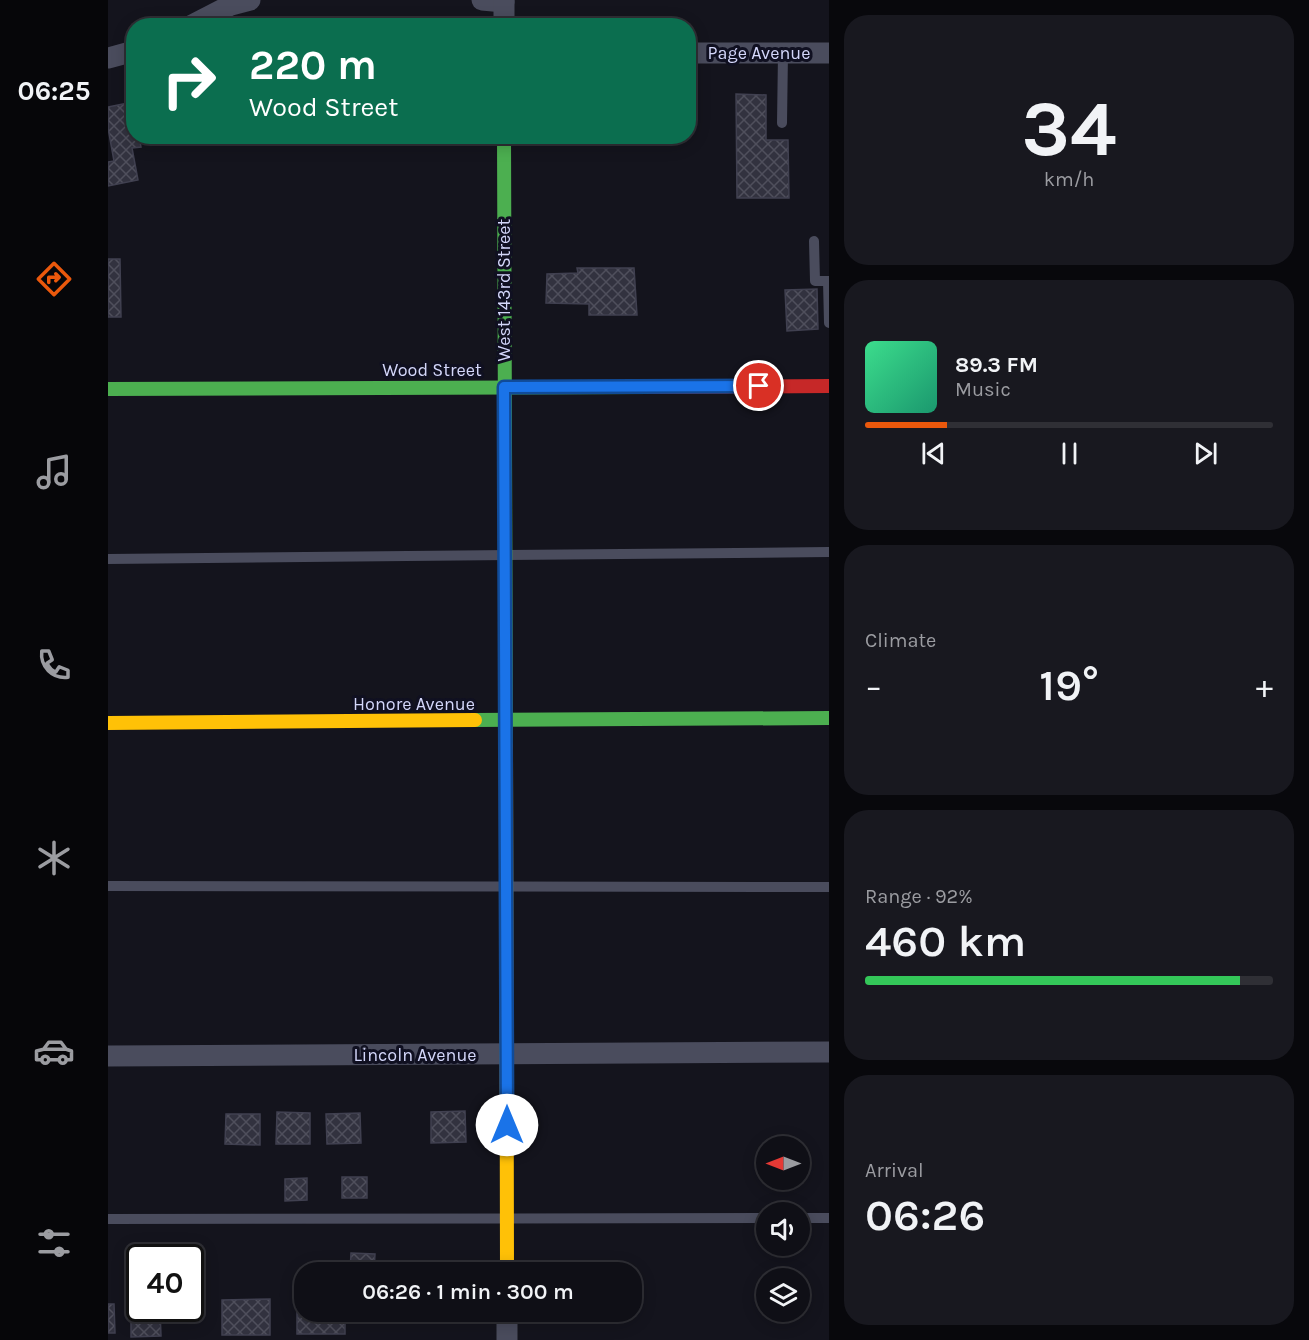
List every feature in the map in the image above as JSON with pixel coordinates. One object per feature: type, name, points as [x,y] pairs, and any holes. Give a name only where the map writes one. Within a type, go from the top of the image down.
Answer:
[{"type":"street","points":[[202,14],[250,0]]},
{"type":"street","points":[[482,0],[504,1],[504,18]]},
{"type":"street","points":[[108,58],[126,53]]},
{"type":"street","name":"Page Avenue","points":[[696,53],[829,53]]},
{"type":"street","name":"West 143rd Street","points":[[504,144],[507,1262]]},
{"type":"street","name":"Wood Street","points":[[108,389],[829,386]]},
{"type":"street","name":"Honore Avenue","points":[[108,723],[829,718]]},
{"type":"street","name":"Lincoln Avenue","points":[[108,1056],[829,1052]]},
{"type":"street","points":[[507,1322],[507,1340]]},
{"type":"lane","points":[[782,123],[783,53]]},
{"type":"lane","points":[[814,241],[815,281],[828,281],[829,323]]},
{"type":"lane","points":[[108,558],[829,552]]},
{"type":"lane","points":[[108,886],[829,887]]},
{"type":"lane","points":[[108,1219],[756,1218]]},
{"type":"lane","points":[[810,1218],[829,1218]]},
{"type":"building","points":[[736,94],[766,95],[766,140],[788,140],[789,198],[737,198]]},
{"type":"building","points":[[126,103],[126,144],[140,144],[141,147],[132,148],[138,180],[108,186],[108,162],[114,161],[108,128],[108,107]]},
{"type":"building","points":[[108,259],[120,259],[121,317],[108,317]]},
{"type":"building","points":[[577,268],[634,268],[637,315],[589,315],[589,304],[546,303],[547,274],[578,273]]},
{"type":"building","points":[[817,289],[818,329],[787,331],[785,290]]},
{"type":"building","points":[[465,1111],[466,1142],[431,1143],[431,1112]]},
{"type":"building","points":[[277,1112],[310,1113],[310,1144],[276,1144]]},
{"type":"building","points":[[360,1113],[361,1143],[327,1144],[326,1114]]},
{"type":"building","points":[[226,1114],[260,1114],[260,1145],[225,1144]]},
{"type":"building","points":[[342,1177],[367,1177],[367,1198],[342,1198]]},
{"type":"building","points":[[307,1178],[307,1200],[285,1201],[285,1179]]},
{"type":"building","points":[[351,1253],[375,1254],[375,1262],[351,1262]]},
{"type":"building","points":[[270,1299],[270,1335],[222,1335],[222,1300]]},
{"type":"building","points":[[108,1304],[114,1304],[115,1333],[108,1333]]},
{"type":"building","points":[[131,1322],[160,1322],[161,1336],[131,1337]]},
{"type":"building","points":[[297,1322],[345,1322],[345,1334],[297,1334]]},
{"type":"traffic: fast","points":[[504,144],[506,746]]},
{"type":"traffic: fast","points":[[108,389],[651,387]]},
{"type":"traffic: fast","points":[[475,720],[829,718]]},
{"type":"traffic: slow","points":[[108,723],[475,720]]},
{"type":"traffic: slow","points":[[506,746],[507,1262]]},
{"type":"traffic: jam","points":[[651,387],[829,386]]},
{"type":"route","points":[[507,1125],[504,387],[759,386]]}]
